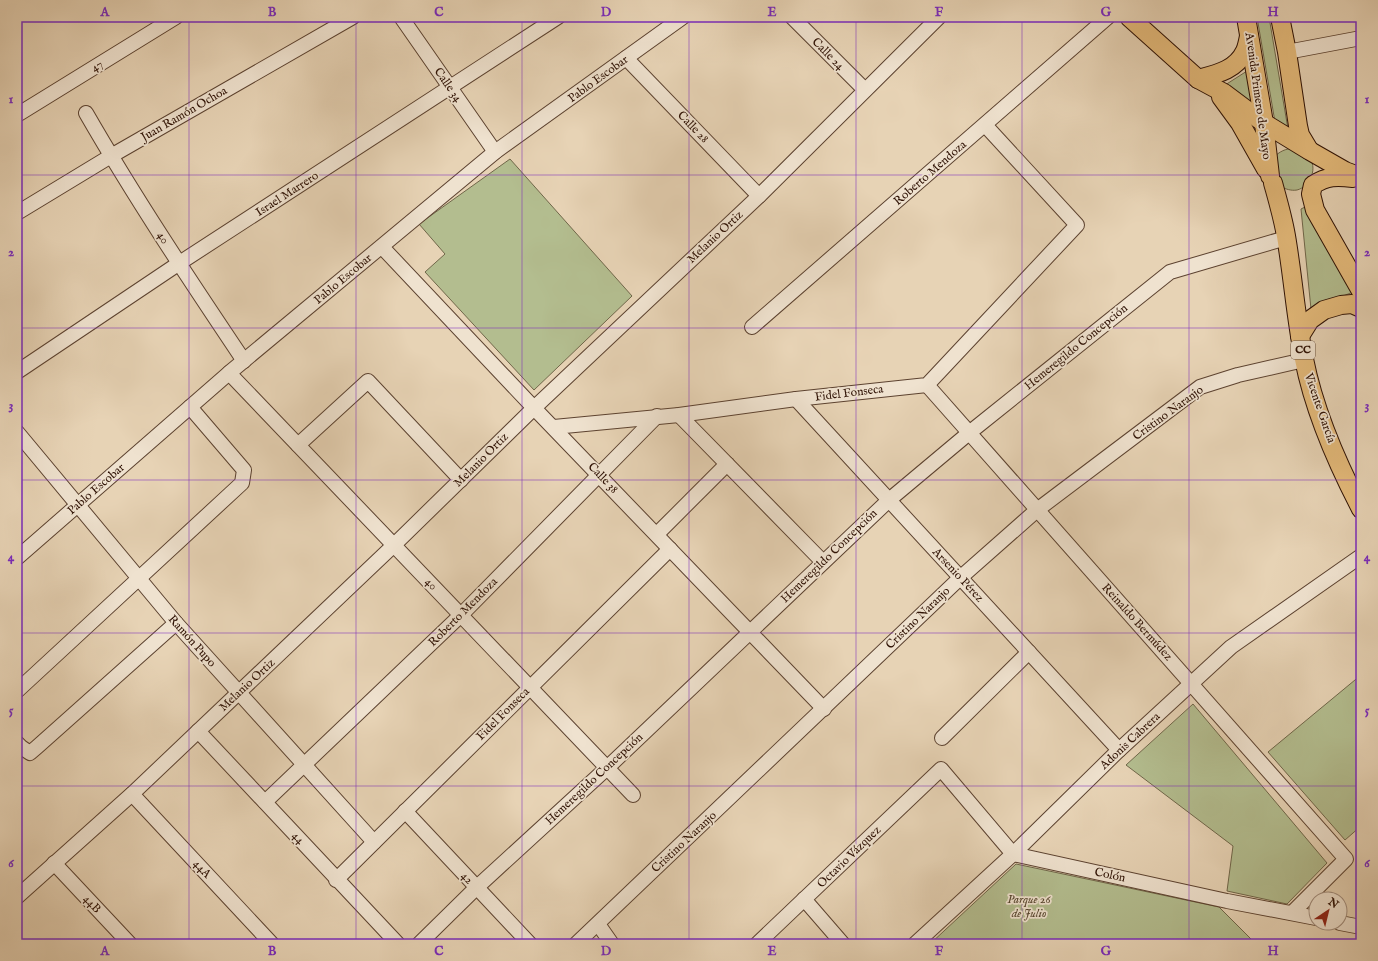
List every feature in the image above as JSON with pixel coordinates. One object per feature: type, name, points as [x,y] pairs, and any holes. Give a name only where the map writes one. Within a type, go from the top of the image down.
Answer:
[{"type":"main road","points":[[1129,17],[1198,79],[1222,98],[1240,123],[1272,179],[1284,192],[1291,194],[1298,193],[1306,190],[1323,178],[1334,176],[1361,178]]},
{"type":"main road","name":"Avenida Primero de Mayo","points":[[1246,17],[1272,179]]},
{"type":"main road","points":[[1280,17],[1300,135],[1315,158],[1318,167],[1317,176],[1311,194],[1315,210],[1361,291]]},
{"type":"main road","points":[[1198,79],[1218,74],[1230,68],[1245,51],[1249,36]]},
{"type":"main road","points":[[1198,79],[1224,93],[1264,122],[1310,151]]},
{"type":"main road","points":[[1272,179],[1269,168],[1271,160],[1275,154],[1280,149],[1296,145],[1303,147],[1344,171],[1361,178]]},
{"type":"main road","name":"Vicente García","points":[[1272,179],[1286,238],[1304,360],[1315,402],[1345,479],[1361,509]]},
{"type":"main road","points":[[1300,336],[1310,320],[1324,310],[1341,305],[1352,304],[1361,308]]},
{"type":"street","name":"47","points":[[17,115],[176,17]]},
{"type":"street","name":"Juan Ramón Ochoa","points":[[17,213],[111,156],[352,17]]},
{"type":"street","name":"Calle 34","points":[[401,17],[495,152]]},
{"type":"street","name":"Israel Marrero","points":[[17,372],[178,264],[558,17]]},
{"type":"street","name":"Pablo Escobar","points":[[17,558],[190,406],[495,152],[683,17]]},
{"type":"street","name":"Calle 24","points":[[792,17],[865,90]]},
{"type":"street","name":"Melanio Ortiz","points":[[17,897],[132,794],[394,545],[534,408],[759,196],[939,17]]},
{"type":"street","name":"Roberto Mendoza","points":[[752,327],[1108,17]]},
{"type":"street","points":[[1287,52],[1361,38]]},
{"type":"street","name":"Calle 28","points":[[626,58],[759,196]]},
{"type":"street","name":"40","points":[[86,113],[178,264],[244,361]]},
{"type":"street","points":[[927,385],[1077,225],[985,125]]},
{"type":"street","name":"Hemeregildo Concepción","points":[[418,944],[476,888],[607,768],[889,500],[969,433],[1170,272],[1286,238]]},
{"type":"street","name":"Calle 38","points":[[382,247],[534,408],[824,709]]},
{"type":"street","name":"Cristino Naranjo","points":[[576,944],[960,578],[1037,510],[1200,387],[1238,375],[1304,360]]},
{"type":"street","name":"40","points":[[229,373],[633,795]]},
{"type":"street","points":[[298,445],[368,381],[461,480]]},
{"type":"street","name":"Fidel Fonseca","points":[[554,428],[657,416],[679,415],[796,399],[927,385]]},
{"type":"street","name":"Reinaldo Bermúdez","points":[[927,385],[1346,859],[1292,913]]},
{"type":"street","name":"Arsenio Pérez","points":[[796,399],[1119,750]]},
{"type":"street","points":[[17,691],[242,483],[244,470],[190,406]]},
{"type":"street","points":[[679,415],[823,562]]},
{"type":"street","name":"Roberto Mendoza","points":[[265,802],[461,615],[657,416]]},
{"type":"street","name":"Ramón Pupo","points":[[17,432],[176,623],[374,842]]},
{"type":"street","points":[[657,534],[727,464]]},
{"type":"street","name":"Fidel Fonseca","points":[[336,880],[670,549]]},
{"type":"street","name":"Adonis Cabrera","points":[[915,944],[1013,854],[1119,750],[1231,647],[1361,556]]},
{"type":"street","points":[[17,743],[30,752],[37,747],[176,623]]},
{"type":"street","points":[[942,738],[1029,652]]},
{"type":"street","name":"44","points":[[198,731],[336,880],[398,944]]},
{"type":"street","name":"Octavio Vázquez","points":[[757,944],[941,769],[1013,854]]},
{"type":"street","name":"44A","points":[[132,794],[272,944]]},
{"type":"street","name":"42","points":[[405,811],[530,944]]},
{"type":"street","name":"Colón","points":[[1013,854],[1227,901],[1308,916]]},
{"type":"street","name":"44B","points":[[54,863],[130,944]]},
{"type":"street","points":[[804,899],[843,944]]},
{"type":"street","points":[[598,924],[612,944]]},
{"type":"street","points":[[1348,925],[1361,927]]},
{"type":"green space","points":[[1257,17],[1269,17],[1288,129],[1275,122]]},
{"type":"green space","points":[[1247,71],[1255,108],[1222,87]]},
{"type":"green space","points":[[1294,148],[1308,156],[1313,166],[1312,176],[1309,181],[1302,188],[1297,190],[1281,187],[1273,158],[1283,151]]},
{"type":"green space","points":[[510,159],[632,296],[534,390],[425,272],[445,254],[419,224]]},
{"type":"green space","points":[[1305,207],[1353,292],[1311,309],[1301,209]]},
{"type":"green space","points":[[1361,675],[1361,826],[1345,840],[1268,752]]},
{"type":"green space","points":[[1193,704],[1327,863],[1287,904],[1227,891],[1233,846],[1126,765]]},
{"type":"green space","name":"Parque 26 de Julio","points":[[1016,864],[1219,907],[1252,940],[1248,944],[930,944]]}]
